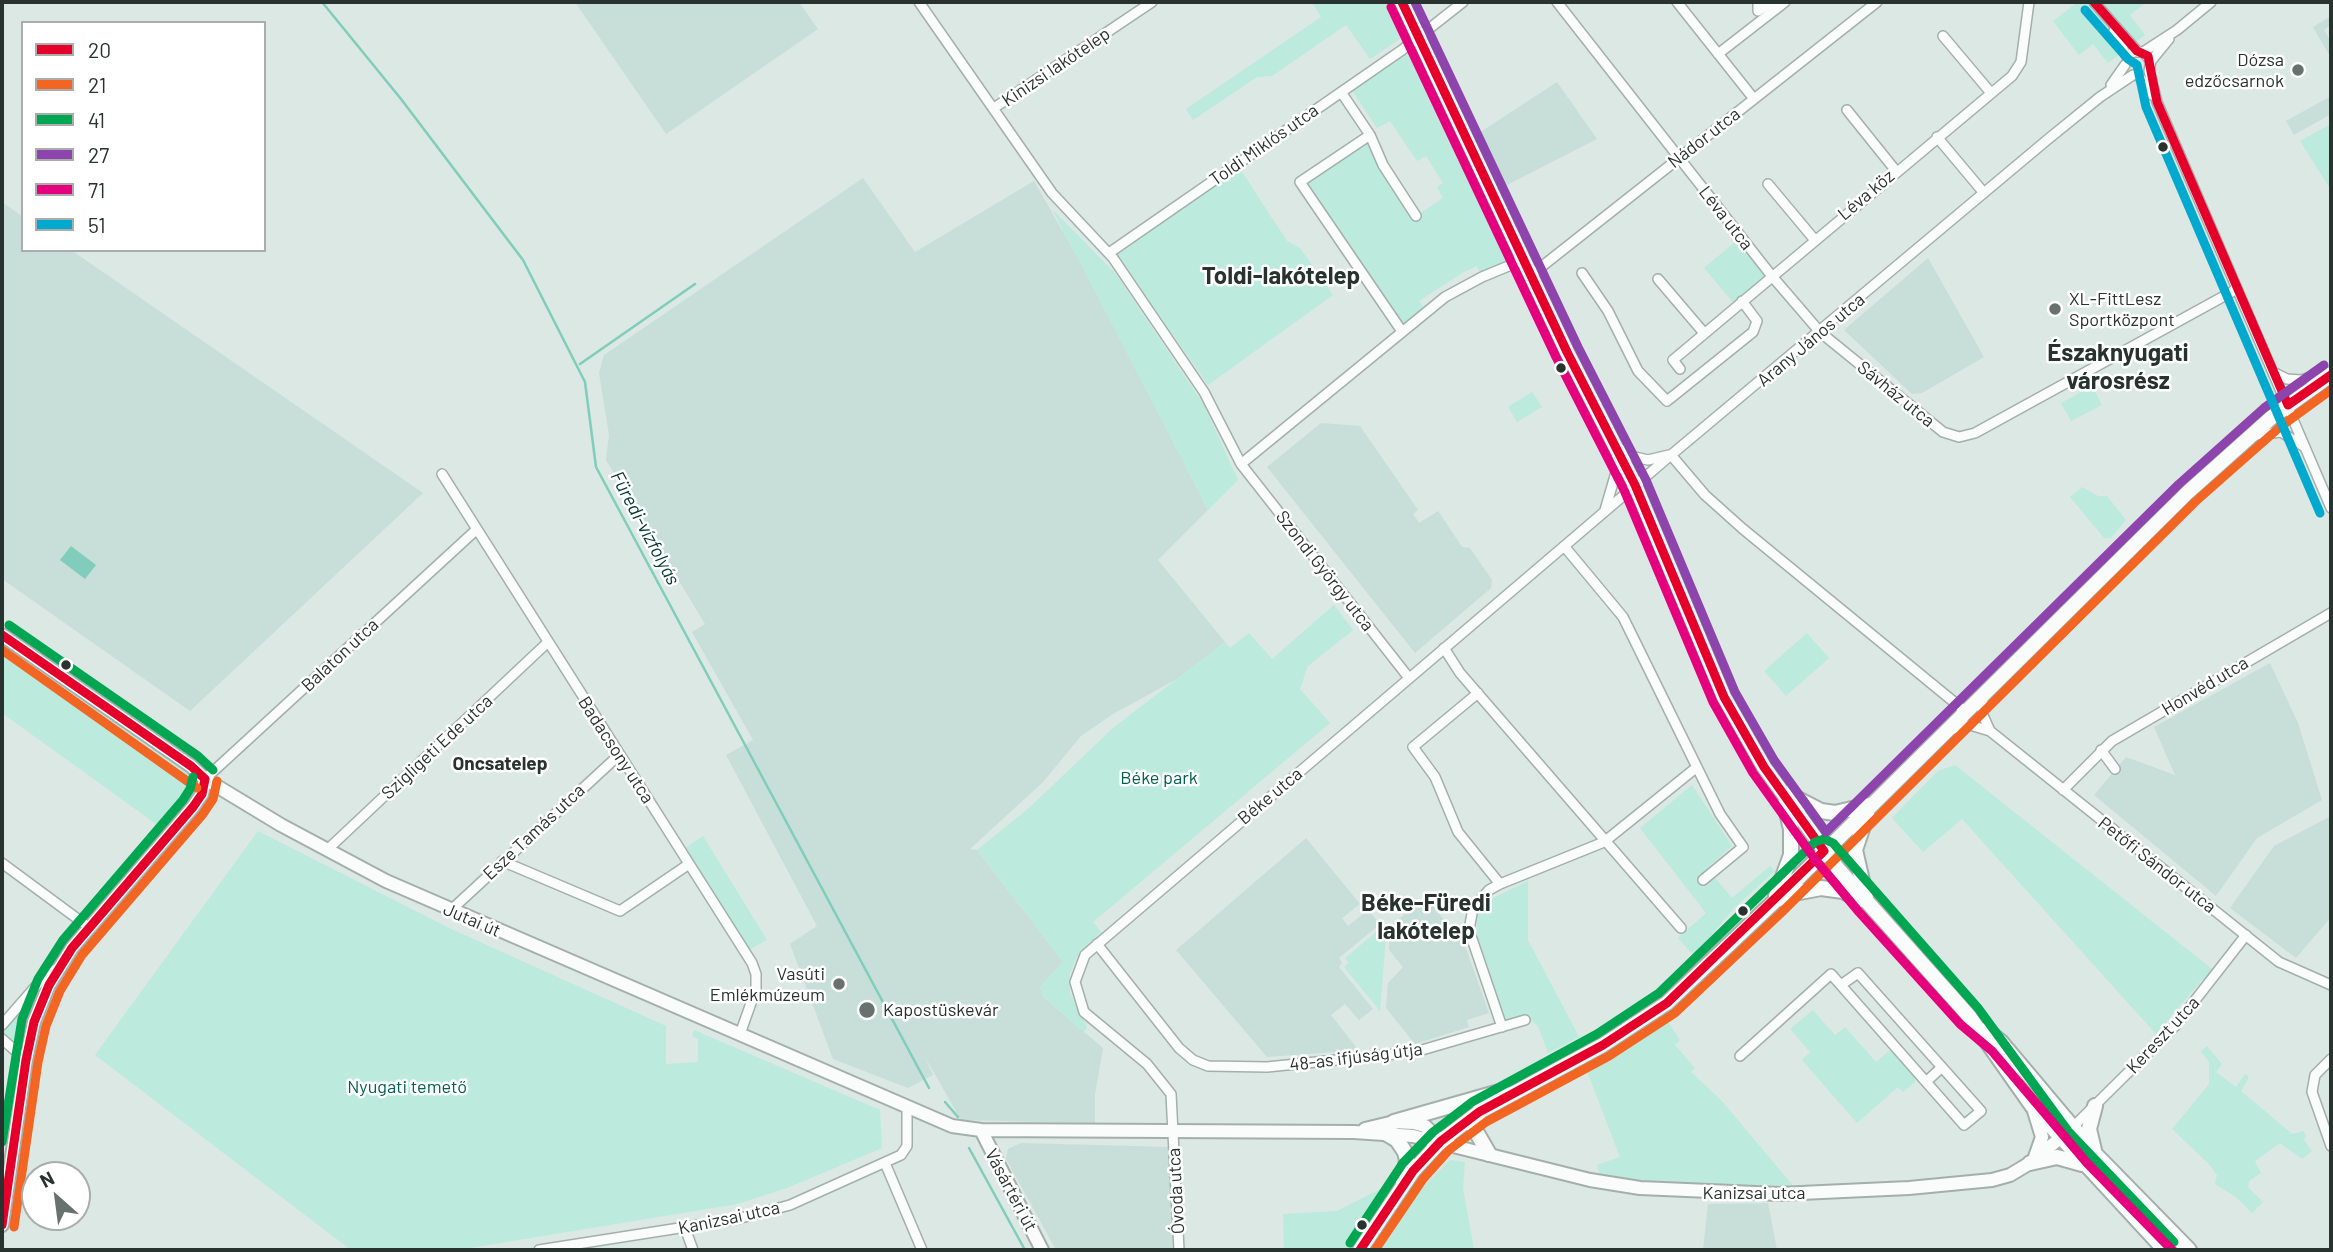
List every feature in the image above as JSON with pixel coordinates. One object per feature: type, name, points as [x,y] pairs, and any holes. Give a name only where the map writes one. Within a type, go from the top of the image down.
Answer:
[{"type":"main road","points":[[1402,2],[1523,260],[1635,485],[1724,697],[1780,790],[1824,851],[1868,904],[1969,1016],[2059,1139],[2165,1250]]},
{"type":"main road","points":[[1360,1250],[1400,1189],[1441,1141],[1479,1112],[1635,1026],[1667,1003],[1773,903],[1987,688],[2245,439],[2331,373]]},
{"type":"main road","points":[[1780,790],[1821,811],[1851,811],[1873,803]]},
{"type":"main road","points":[[1773,903],[1791,855],[1791,830],[1780,790]]},
{"type":"main road","points":[[1868,904],[1855,850],[1858,835],[1873,803]]},
{"type":"main road","points":[[1773,903],[1789,894],[1821,888],[1843,891],[1868,904]]},
{"type":"main road","points":[[1969,1016],[2001,1042],[2072,1128],[2189,1250]]},
{"type":"main road","points":[[1400,1189],[1407,1160],[1401,1144],[1390,1128],[1547,1075]]},
{"type":"main road","points":[[2095,1106],[2089,1129],[2096,1154]]},
{"type":"main road","points":[[1479,1112],[1474,1128],[1489,1154]]},
{"type":"main road","points":[[2030,1163],[2057,1157],[2083,1165]]},
{"type":"street","name":"Kinizsi lakótelep","points":[[919,2],[1063,208],[1109,253]]},
{"type":"street","name":"Kinizsi lakótelep","points":[[994,108],[1152,2]]},
{"type":"street","name":"Toldi Miklós utca","points":[[1109,253],[1420,37],[1463,2]]},
{"type":"street","name":"Léva utca","points":[[1558,2],[1771,275],[1820,332]]},
{"type":"street","points":[[1677,2],[1754,99]]},
{"type":"street","points":[[1718,54],[1771,2]]},
{"type":"street","points":[[1760,13],[1785,2]]},
{"type":"street","name":"Nádor utca","points":[[1531,275],[1877,2]]},
{"type":"street","name":"Léva köz","points":[[1680,369],[1673,360],[1771,275],[2012,76],[2021,62],[2029,2]]},
{"type":"street","points":[[2094,2],[2109,22],[2140,51],[2150,66],[2158,102],[2331,508]]},
{"type":"street","points":[[2126,61],[2177,30],[2211,2]]},
{"type":"street","points":[[2109,22],[2126,61],[2158,102]]},
{"type":"street","points":[[2150,66],[2177,30]]},
{"type":"street","points":[[1943,36],[1991,93]]},
{"type":"street","name":"Arany János utca","points":[[2100,97],[2126,61]]},
{"type":"street","name":"Arany János utca","points":[[1635,485],[2100,97],[2150,66]]},
{"type":"street","points":[[1341,92],[1370,135],[1383,165],[1416,216]]},
{"type":"street","points":[[1847,110],[1896,171]]},
{"type":"street","points":[[1370,135],[1300,182],[1401,330]]},
{"type":"street","points":[[1937,137],[1984,193]]},
{"type":"street","points":[[1769,184],[1814,239]]},
{"type":"street","name":"Szondi György utca","points":[[1109,253],[1204,392],[1241,464],[1409,678]]},
{"type":"street","points":[[1241,464],[1401,330],[1466,284],[1523,260]]},
{"type":"street","points":[[1582,273],[1608,311],[1638,371],[1667,401],[1753,332],[1757,321],[1742,301]]},
{"type":"street","points":[[1658,279],[1704,333]]},
{"type":"street","name":"Sávház utca","points":[[1820,332],[1943,432],[1959,437],[1975,433],[2237,289]]},
{"type":"street","points":[[2273,372],[2287,379],[2301,380],[2331,373]]},
{"type":"street","points":[[2245,439],[2266,431],[2281,432],[2292,436],[2307,450]]},
{"type":"street","points":[[1616,447],[1631,456],[1648,460],[1671,455],[1705,495],[1743,529],[1965,711]]},
{"type":"street","points":[[1605,511],[1617,469],[1616,447]]},
{"type":"street","name":"Badacsony utca","points":[[442,474],[757,974],[756,989],[740,1034]]},
{"type":"street","name":"Béke utca","points":[[1173,1132],[1174,1104],[1167,1086],[1147,1064],[1096,1025],[1084,1012],[1075,982],[1079,967],[1097,944],[1635,485]]},
{"type":"street","name":"Balaton utca","points":[[205,779],[475,530]]},
{"type":"street","points":[[1564,546],[1623,617],[1720,814],[1743,847],[1703,880]]},
{"type":"street","name":"Honvéd utca","points":[[2063,790],[2101,750],[2170,706],[2331,613]]},
{"type":"street","name":"Jutai út","points":[[2,635],[191,766],[205,779],[327,850],[450,911],[907,1107],[952,1126],[981,1130]]},
{"type":"street","name":"Szigligeti Ede utca","points":[[327,850],[547,643]]},
{"type":"street","points":[[1444,649],[1604,842],[1681,929]]},
{"type":"street","points":[[1987,688],[1982,713],[1990,731]]},
{"type":"street","points":[[1478,693],[1413,747],[1435,777],[1458,832],[1500,884]]},
{"type":"street","points":[[1945,732],[1970,725],[1990,731]]},
{"type":"street","name":"Petőfi Sándor utca","points":[[1990,731],[2279,962],[2331,985]]},
{"type":"street","points":[[2101,750],[2115,769]]},
{"type":"street","name":"Esze Tamás utca","points":[[450,911],[619,755]]},
{"type":"street","points":[[1502,1027],[1469,930],[1473,908],[1489,890],[1500,884],[1604,842],[1697,767]]},
{"type":"street","points":[[2,1225],[26,1060],[41,1003],[59,967],[193,807],[202,794],[205,779]]},
{"type":"street","points":[[502,861],[620,912],[689,864]]},
{"type":"street","points":[[2,863],[90,928]]},
{"type":"street","name":"Kereszt utca","points":[[2059,1139],[2175,1026],[2246,935]]},
{"type":"street","name":"48-as ifjúság útja","points":[[1097,944],[1179,1048],[1194,1060],[1208,1066],[1230,1069],[1268,1067],[1415,1052],[1525,1020]]},
{"type":"street","points":[[2,1025],[43,978],[59,967]]},
{"type":"street","points":[[1740,1056],[1831,974],[1964,1125],[1981,1111],[1858,973],[1841,985]]},
{"type":"street","points":[[2,1040],[26,1060]]},
{"type":"street","points":[[2331,1059],[2315,1075],[2312,1092],[2331,1146]]},
{"type":"street","points":[[1926,1082],[1942,1067]]},
{"type":"street","name":"Kanizsai utca","points":[[539,1250],[685,1228],[777,1209],[901,1155],[907,1146],[907,1107]]},
{"type":"street","points":[[2030,1163],[2039,1150],[2042,1137],[2033,1107]]},
{"type":"street","name":"Kanizsai utca","points":[[981,1130],[1353,1132],[1425,1126],[1441,1141],[1617,1185],[1719,1193],[1802,1193],[1992,1180],[2010,1175],[2030,1163],[2059,1139]]},
{"type":"street","name":"Vásártéri út","points":[[981,1130],[1042,1250]]},
{"type":"street","name":"Óvoda utca","points":[[1173,1132],[1179,1250]]},
{"type":"street","points":[[885,1163],[922,1250]]},
{"type":"street","points":[[685,1228],[693,1250]]},
{"type":"shaded area","points":[[575,2],[799,2],[818,29],[666,134]]},
{"type":"shaded area","points":[[2331,16],[2331,25],[2324,30],[2331,42],[2331,58],[2313,27]]},
{"type":"shaded area","points":[[1557,82],[1597,139],[1503,187],[1479,133]]},
{"type":"shaded area","points":[[2331,96],[2331,114],[2294,135],[2286,121]]},
{"type":"shaded area","points":[[863,178],[915,252],[1034,181],[1090,279],[1208,510],[1158,560],[1225,642],[1177,679],[1113,714],[1081,736],[1043,782],[970,849],[977,850],[1063,962],[1040,987],[1043,997],[1103,1048],[1095,1094],[1095,1123],[961,1120],[925,1057],[933,1075],[908,1088],[833,1059],[790,944],[817,926],[726,755],[753,740],[692,632],[705,624],[606,460],[609,435],[599,373],[604,355]]},
{"type":"shaded area","points":[[2,202],[21,216],[21,252],[74,252],[423,493],[190,711],[2,579]]},
{"type":"shaded area","points":[[1928,258],[1984,357],[1922,393],[1912,394],[1844,330]]},
{"type":"shaded area","points":[[1321,423],[1360,426],[1418,510],[1413,514],[1419,523],[1438,511],[1462,547],[1470,548],[1492,580],[1491,588],[1415,653],[1267,467]]},
{"type":"shaded area","points":[[71,546],[96,565],[85,579],[60,560]]},
{"type":"shaded area","points":[[2270,663],[2298,723],[2322,800],[2257,838],[2216,896],[2094,795],[2126,757],[2175,775],[2154,727]]},
{"type":"shaded area","points":[[2329,817],[2331,917],[2296,958],[2230,908],[2274,846]]},
{"type":"shaded area","points":[[1306,838],[1360,904],[1342,918],[1348,926],[1368,910],[1380,924],[1339,958],[1342,963],[1339,967],[1373,1009],[1359,1020],[1345,1004],[1331,1015],[1356,1047],[1351,1051],[1267,1057],[1176,950]]},
{"type":"shaded area","points":[[1426,897],[1465,946],[1489,1013],[1467,1020],[1469,1027],[1415,1044],[1386,1008],[1388,983],[1403,967],[1389,950],[1390,926]]},
{"type":"shaded area","points":[[1021,1143],[1170,1147],[1173,1250],[1056,1250],[1006,1159],[1008,1149]]},
{"type":"shaded area","points":[[1768,1203],[1777,1250],[1703,1250],[1708,1204]]},
{"type":"green space","points":[[1312,2],[1386,2],[1401,35],[1400,39],[1370,59],[1346,25],[1272,76],[1257,77],[1193,120],[1186,109],[1321,17]]},
{"type":"green space","points":[[2071,2],[2142,2],[2144,4],[2130,15],[2145,35],[2108,63],[2093,44],[2079,55],[2053,21],[2074,5]]},
{"type":"green space","points":[[1420,37],[1523,260],[1482,277],[1477,266],[1462,273],[1419,301],[1427,310],[1401,330],[1300,182],[1370,135],[1416,216],[1443,198],[1437,187],[1443,183],[1426,156],[1417,161],[1390,121],[1377,128],[1349,86]]},
{"type":"green space","points":[[2331,124],[2331,190],[2300,141]]},
{"type":"green space","points":[[1240,169],[1287,241],[1300,248],[1333,295],[1208,385],[1117,255]]},
{"type":"green space","points":[[1052,209],[1116,274],[1204,405],[1238,480],[1208,510]]},
{"type":"green space","points":[[1741,237],[1771,275],[1736,306],[1704,268]]},
{"type":"green space","points":[[2092,386],[2102,405],[2071,421],[2061,403]]},
{"type":"green space","points":[[1532,392],[1542,407],[1517,422],[1508,407]]},
{"type":"green space","points":[[2082,487],[2098,496],[2107,496],[2126,520],[2111,538],[2104,538],[2070,497]]},
{"type":"green space","name":"Béke park","points":[[1334,605],[1353,630],[1308,666],[1300,689],[1330,723],[1093,922],[1102,933],[1077,957],[1070,973],[1070,993],[1087,1027],[1084,1032],[1043,997],[1040,987],[1063,962],[977,850],[1029,808],[1113,728],[1225,642],[1230,648],[1249,633],[1272,659]]},
{"type":"green space","points":[[1807,633],[1829,658],[1786,696],[1764,671]]},
{"type":"green space","points":[[2,645],[152,749],[163,739],[218,777],[170,834],[2,713]]},
{"type":"green space","points":[[1955,765],[2212,969],[2213,973],[2207,983],[2202,980],[2156,1034],[1962,819],[1923,852],[1892,818],[1938,771]]},
{"type":"green space","points":[[1692,785],[1732,846],[1707,868],[1732,898],[1770,866],[1775,871],[1734,908],[1694,956],[1678,938],[1706,913],[1640,828]]},
{"type":"green space","name":"Nyugati temető","points":[[258,831],[449,928],[666,1026],[666,1064],[698,1062],[698,1039],[692,1036],[694,1030],[880,1110],[882,1148],[787,1188],[737,1204],[458,1250],[351,1250],[95,1055]]},
{"type":"green space","points":[[703,836],[767,940],[745,952],[681,851]]},
{"type":"green space","points":[[1528,881],[1528,940],[1579,1037],[1548,1053],[1538,1026],[1524,1015],[1505,1020],[1476,931],[1479,911],[1485,902]]},
{"type":"green space","points":[[1387,923],[1380,1011],[1344,967],[1349,963],[1345,958]]},
{"type":"green space","points":[[43,982],[29,1020],[22,1055],[2,1037],[2,1029]]},
{"type":"green space","points":[[1813,1010],[1835,1035],[1845,1027],[1876,1062],[1890,1050],[1915,1076],[1915,1082],[1903,1092],[1898,1087],[1857,1123],[1802,1060],[1810,1052],[1790,1029]]},
{"type":"green space","points":[[1668,1022],[1680,1040],[1675,1045],[1695,1068],[1691,1072],[1721,1100],[1795,1188],[1639,1183],[1600,1175],[1597,1165],[1620,1157],[1587,1071]]},
{"type":"green space","points":[[2207,1046],[2222,1064],[2216,1072],[2236,1087],[2245,1074],[2249,1077],[2241,1091],[2292,1134],[2303,1131],[2306,1135],[2304,1140],[2312,1151],[2302,1159],[2280,1143],[2255,1161],[2261,1173],[2249,1181],[2248,1187],[2263,1202],[2252,1213],[2236,1197],[2215,1184],[2217,1175],[2209,1164],[2172,1129],[2209,1084],[2209,1062],[2201,1051]]},
{"type":"green space","points":[[1450,1160],[1465,1162],[1463,1188],[1474,1250],[1284,1250],[1283,1214],[1337,1211],[1384,1187],[1415,1195]]},
{"type":"waterway","name":"Füredi-vízfolyás","points":[[322,2],[401,99],[523,260],[585,382],[596,467],[929,1088]]},
{"type":"waterway","points":[[580,364],[695,284]]},
{"type":"waterway","name":"Füredi-vízfolyás","points":[[945,1102],[958,1117]]},
{"type":"waterway","name":"Füredi-vízfolyás","points":[[969,1148],[1025,1250]]},
{"type":"transit line","name":"20","points":[[1360,1250],[1413,1171],[1441,1141],[1479,1112],[1603,1045],[1667,1003],[1824,851],[1764,767],[1724,697],[1635,485],[1567,352],[1402,2]]},
{"type":"transit line","name":"27","points":[[1415,2],[1578,347],[1646,480],[1735,692],[1774,760],[1826,832],[2179,484],[2264,408],[2324,365]]},
{"type":"transit line","name":"20","points":[[2094,2],[2137,51],[2148,56],[2157,102],[2288,405],[2331,375]]},
{"type":"transit line","name":"71","points":[[1391,7],[1556,357],[1624,490],[1713,702],[1753,773],[1814,858],[1859,912],[1960,1024],[1992,1051],[2087,1163],[2172,1250]]},
{"type":"transit line","name":"51","points":[[2085,10],[2128,59],[2137,65],[2146,107],[2320,513]]},
{"type":"transit line","name":"21","points":[[1375,1250],[1423,1179],[1449,1150],[1486,1122],[1609,1056],[1675,1013],[1782,912],[2195,502],[2280,427],[2331,390]]},
{"type":"transit line","name":"41","points":[[9,625],[198,756],[213,770]]},
{"type":"transit line","name":"20","points":[[2,635],[191,766],[205,779]]},
{"type":"transit line","name":"21","points":[[2,650],[197,788]]},
{"type":"transit line","name":"41","points":[[2,1142],[22,1019],[38,979],[63,940],[183,800],[193,777]]},
{"type":"transit line","name":"20","points":[[2,1225],[26,1060],[34,1022],[49,985],[72,948],[193,807],[202,794],[205,779]]},
{"type":"transit line","name":"21","points":[[14,1227],[38,1062],[46,1026],[60,991],[82,955],[203,814],[213,799],[217,781]]},
{"type":"transit line","name":"41","points":[[1350,1243],[1403,1163],[1433,1132],[1472,1102],[1597,1034],[1659,993],[1815,842],[1824,839],[1833,843],[1978,1008],[2068,1131],[2174,1242]]},
{"type":"place","name":"Dózsa edzőcsarnok","points":[[2298,70]]},
{"type":"place","name":"XL-FittLesz Sportközpont","points":[[2055,309]]},
{"type":"place","name":"Vasúti Emlékmúzeum","points":[[839,984]]},
{"type":"place","name":"Kapostüskevár","points":[[867,1010]]},
{"type":"district","name":"Toldi-lakótelep","points":[[1281,276]]},
{"type":"district","name":"Északnyugati városrész","points":[[2118,367]]},
{"type":"district","name":"Oncsatelep","points":[[500,764]]},
{"type":"district","name":"Béke-Füredi lakótelep","points":[[1426,917]]}]
